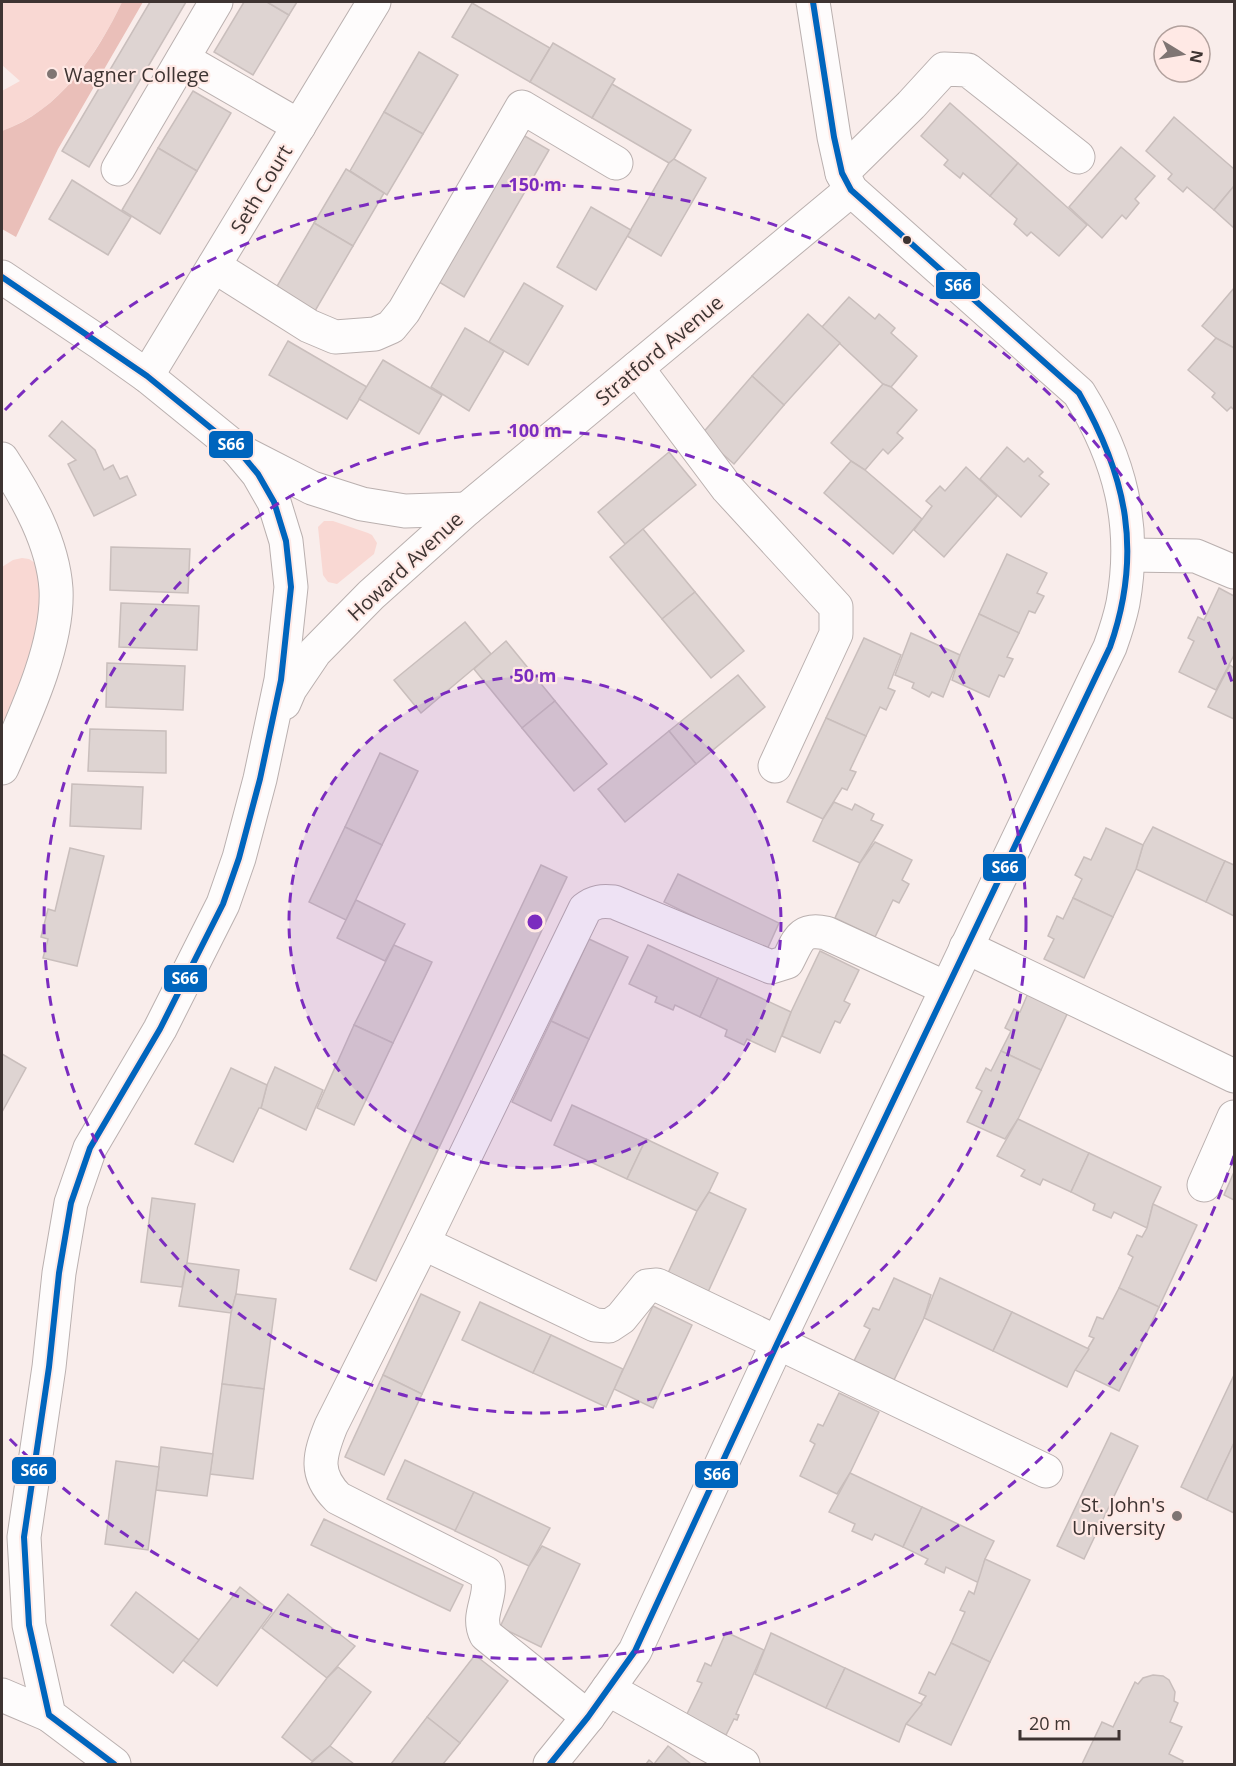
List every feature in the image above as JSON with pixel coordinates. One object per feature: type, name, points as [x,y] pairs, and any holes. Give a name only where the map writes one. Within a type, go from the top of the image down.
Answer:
[{"type":"street","points":[[118,169],[216,2]]},
{"type":"street","name":"Seth Court","points":[[147,376],[374,2]]},
{"type":"street","points":[[550,1764],[588,1717],[634,1651],[777,1344],[1110,647],[1123,605],[1129,555],[1125,504],[1112,457],[1094,418],[1079,393],[847,181],[834,137],[813,2]]},
{"type":"street","points":[[183,59],[299,126]]},
{"type":"street","name":"Stratford Avenue","points":[[467,509],[637,368],[847,181],[944,69],[968,70],[1078,157]]},
{"type":"street","points":[[214,266],[309,326],[335,337],[375,334],[391,327],[404,311],[522,107],[616,163]]},
{"type":"street","name":"Howard Avenue","points":[[2,277],[147,376],[238,450],[258,474],[274,502],[286,542],[291,586],[281,680],[254,802],[224,904],[160,1029],[90,1148],[71,1203],[59,1273],[49,1367],[13,1545],[49,1715]]},
{"type":"street","points":[[637,368],[727,488],[836,607],[836,634],[775,766]]},
{"type":"street","name":"Howard Avenue","points":[[238,450],[312,488],[362,504],[405,511],[467,509]]},
{"type":"street","points":[[2,459],[39,526],[50,554],[56,590],[54,626],[40,673],[2,768]]},
{"type":"street","name":"Howard Avenue","points":[[270,732],[290,689],[315,652],[371,595],[467,509]]},
{"type":"street","points":[[1129,555],[1196,556],[1234,572]]},
{"type":"street","points":[[588,1717],[486,1635],[482,1626],[482,1617],[489,1590],[486,1573],[338,1498],[328,1488],[320,1465],[322,1447],[331,1426],[423,1243],[585,909],[592,903],[602,900],[614,902],[771,967],[787,962],[801,937],[807,932],[826,933],[946,988]]},
{"type":"street","points":[[966,947],[1234,1076]]},
{"type":"street","points":[[1204,1185],[1234,1117]]},
{"type":"street","points":[[423,1243],[595,1325],[609,1326],[621,1318],[647,1286],[657,1285],[1046,1471]]},
{"type":"street","points":[[608,1689],[743,1764]]},
{"type":"street","points":[[2,1695],[49,1715],[114,1764]]},
{"type":"shaded area","points":[[2,2],[122,2],[101,41],[74,78],[41,110],[2,131],[2,91],[20,81],[2,65]]},
{"type":"shaded area","points":[[122,2],[143,2],[58,149],[16,237],[2,229],[2,131],[41,110],[74,79],[101,42]]},
{"type":"shaded area","points":[[324,521],[333,521],[368,533],[377,543],[374,554],[337,584],[328,582],[323,575],[318,527]]},
{"type":"shaded area","points":[[29,559],[38,565],[42,589],[38,640],[7,716],[2,722],[2,567],[13,560]]},
{"type":"building","points":[[150,2],[186,2],[89,167],[62,151]]},
{"type":"building","points":[[244,2],[267,2],[289,15],[253,75],[214,52]]},
{"type":"building","points":[[267,2],[297,2],[289,15]]},
{"type":"building","points":[[472,3],[550,48],[530,82],[452,37]]},
{"type":"building","points":[[553,43],[615,79],[592,118],[530,82]]},
{"type":"building","points":[[419,52],[458,75],[423,134],[384,112]]},
{"type":"building","points":[[612,84],[691,130],[674,159],[669,163],[592,118]]},
{"type":"building","points":[[193,91],[231,113],[197,171],[158,148]]},
{"type":"building","points":[[950,103],[1018,163],[990,196],[963,173],[960,178],[944,165],[948,160],[921,136]]},
{"type":"building","points":[[384,112],[423,134],[387,195],[350,171]]},
{"type":"building","points":[[1174,117],[1234,169],[1234,186],[1214,210],[1187,187],[1183,192],[1168,179],[1172,174],[1146,151]]},
{"type":"building","points":[[523,135],[549,150],[464,297],[439,282]]},
{"type":"building","points":[[1121,147],[1155,176],[1135,199],[1139,203],[1126,219],[1122,215],[1102,238],[1069,207]]},
{"type":"building","points":[[158,148],[197,171],[160,234],[122,210]]},
{"type":"building","points":[[674,159],[706,178],[661,256],[627,236],[669,163]]},
{"type":"building","points":[[1018,163],[1087,225],[1059,256],[1031,232],[1027,236],[1014,224],[1017,219],[990,196]]},
{"type":"building","points":[[346,169],[384,193],[353,246],[314,223]]},
{"type":"building","points":[[72,180],[131,217],[108,255],[49,219]]},
{"type":"building","points":[[1234,186],[1234,228],[1214,210]]},
{"type":"building","points":[[591,207],[631,230],[596,290],[557,267]]},
{"type":"building","points":[[314,223],[353,246],[315,311],[276,288]]},
{"type":"building","points":[[524,283],[563,306],[528,365],[489,342]]},
{"type":"building","points":[[1234,288],[1234,348],[1216,338],[1202,326]]},
{"type":"building","points":[[849,297],[875,319],[879,314],[895,328],[891,333],[917,356],[891,387],[883,384],[822,327]]},
{"type":"building","points":[[808,314],[840,343],[784,405],[752,376]]},
{"type":"building","points":[[465,328],[504,351],[469,411],[431,387]]},
{"type":"building","points":[[1216,338],[1234,348],[1234,410],[1231,407],[1227,411],[1212,397],[1215,393],[1188,370]]},
{"type":"building","points":[[288,341],[367,387],[347,419],[269,375]]},
{"type":"building","points":[[383,360],[442,395],[419,434],[359,399]]},
{"type":"building","points":[[752,376],[784,405],[734,464],[701,435]]},
{"type":"building","points":[[883,384],[891,387],[917,410],[897,433],[903,438],[888,454],[883,449],[865,470],[831,443]]},
{"type":"building","points":[[62,421],[95,450],[104,470],[113,465],[120,479],[127,476],[136,495],[94,516],[68,464],[76,460],[49,436]]},
{"type":"building","points":[[1007,447],[1024,462],[1028,458],[1043,472],[1039,476],[1049,484],[1021,517],[980,479]]},
{"type":"building","points":[[669,452],[696,485],[625,544],[598,512]]},
{"type":"building","points":[[851,461],[865,470],[922,519],[893,554],[824,493]]},
{"type":"building","points":[[966,467],[997,496],[944,557],[914,530],[932,506],[926,501],[940,486],[945,491]]},
{"type":"building","points":[[643,529],[695,592],[662,619],[610,557]]},
{"type":"building","points":[[111,547],[190,549],[188,593],[110,590]]},
{"type":"building","points":[[1007,554],[1047,573],[1037,593],[1044,596],[1035,613],[1029,611],[1019,633],[979,614]]},
{"type":"building","points":[[1219,588],[1234,596],[1234,655],[1216,690],[1179,672],[1194,641],[1188,638],[1198,617],[1204,620]]},
{"type":"building","points":[[695,592],[744,651],[711,678],[662,619]]},
{"type":"building","points":[[121,603],[199,606],[197,650],[119,647]]},
{"type":"building","points":[[979,614],[1019,633],[1007,657],[1013,659],[1004,677],[999,675],[989,697],[952,680],[960,655]]},
{"type":"building","points":[[465,622],[491,654],[421,713],[394,680]]},
{"type":"building","points":[[911,633],[960,655],[943,697],[932,692],[929,697],[912,688],[914,683],[895,675]]},
{"type":"building","points":[[864,638],[901,655],[888,688],[895,691],[886,710],[880,707],[866,736],[826,718]]},
{"type":"building","points":[[506,641],[555,701],[522,728],[474,669]]},
{"type":"building","points":[[107,663],[185,666],[183,710],[106,707]]},
{"type":"building","points":[[1230,665],[1234,668],[1234,719],[1208,707]]},
{"type":"building","points":[[738,675],[765,707],[696,764],[669,731]]},
{"type":"building","points":[[555,701],[607,764],[574,791],[522,728]]},
{"type":"building","points":[[826,718],[866,736],[850,770],[856,772],[847,790],[842,788],[823,819],[787,802]]},
{"type":"building","points":[[90,729],[166,731],[166,773],[88,771]]},
{"type":"building","points":[[669,731],[696,764],[625,822],[598,789]]},
{"type":"building","points":[[380,753],[418,771],[382,845],[345,827]]},
{"type":"building","points":[[72,784],[143,787],[141,829],[70,826]]},
{"type":"building","points":[[834,802],[852,810],[855,804],[874,814],[871,820],[883,825],[860,863],[813,841]]},
{"type":"building","points":[[345,827],[382,845],[346,920],[309,902]]},
{"type":"building","points":[[1153,827],[1225,861],[1206,902],[1136,869],[1143,845]]},
{"type":"building","points":[[1106,828],[1143,845],[1136,869],[1113,917],[1073,898],[1082,879],[1075,875],[1084,857],[1091,860]]},
{"type":"building","points":[[875,842],[912,860],[902,880],[909,884],[899,903],[893,900],[875,937],[835,918],[860,863]]},
{"type":"building","points":[[70,848],[104,856],[77,966],[43,958],[48,939],[41,937],[48,909],[55,911]]},
{"type":"building","points":[[1225,861],[1234,865],[1234,916],[1206,902]]},
{"type":"building","points":[[541,865],[567,877],[376,1281],[350,1269]]},
{"type":"building","points":[[678,874],[779,923],[766,952],[664,902]]},
{"type":"building","points":[[1073,898],[1113,917],[1084,978],[1044,959],[1054,939],[1048,936],[1057,916],[1063,919]]},
{"type":"building","points":[[356,900],[405,924],[385,961],[337,938]]},
{"type":"building","points":[[589,939],[628,957],[589,1039],[551,1021]]},
{"type":"building","points":[[394,945],[432,962],[393,1043],[354,1025]]},
{"type":"building","points":[[648,945],[718,978],[700,1017],[675,1005],[673,1010],[655,1002],[657,997],[629,984]]},
{"type":"building","points":[[820,951],[859,970],[844,1001],[850,1004],[840,1023],[835,1021],[820,1053],[782,1036]]},
{"type":"building","points":[[718,978],[791,1012],[775,1052],[747,1039],[744,1045],[725,1036],[727,1030],[700,1017]]},
{"type":"building","points":[[1029,991],[1069,1010],[1041,1070],[1001,1051],[1011,1031],[1005,1028],[1014,1009],[1020,1012]]},
{"type":"building","points":[[551,1021],[589,1039],[551,1121],[512,1102]]},
{"type":"building","points":[[354,1025],[393,1043],[354,1125],[317,1108]]},
{"type":"building","points":[[1001,1051],[1041,1070],[1018,1119],[1005,1139],[967,1122],[982,1091],[976,1088],[986,1068],[991,1071]]},
{"type":"building","points":[[2,1054],[26,1068],[2,1112]]},
{"type":"building","points":[[275,1067],[323,1090],[306,1130],[261,1108]]},
{"type":"building","points":[[231,1068],[267,1085],[261,1108],[233,1162],[195,1144]]},
{"type":"building","points":[[572,1105],[646,1139],[627,1179],[554,1145]]},
{"type":"building","points":[[1018,1119],[1089,1153],[1071,1192],[1043,1179],[1040,1185],[1021,1176],[1025,1170],[997,1156]]},
{"type":"building","points":[[646,1139],[718,1173],[697,1211],[627,1179]]},
{"type":"building","points":[[1089,1153],[1161,1187],[1153,1204],[1147,1228],[1114,1212],[1111,1218],[1093,1210],[1095,1204],[1071,1192]]},
{"type":"building","points":[[1234,1172],[1234,1200],[1224,1195]]},
{"type":"building","points":[[709,1192],[746,1209],[708,1292],[668,1273],[697,1211]]},
{"type":"building","points":[[152,1198],[195,1204],[182,1287],[141,1282]]},
{"type":"building","points":[[1153,1204],[1197,1225],[1159,1307],[1119,1288],[1133,1257],[1128,1254],[1137,1235],[1142,1237],[1147,1228]]},
{"type":"building","points":[[187,1263],[239,1270],[231,1313],[179,1306]]},
{"type":"building","points":[[894,1278],[931,1295],[924,1318],[894,1380],[854,1361],[870,1329],[864,1326],[873,1308],[879,1310]]},
{"type":"building","points":[[940,1278],[1012,1312],[993,1351],[924,1318]]},
{"type":"building","points":[[1119,1288],[1159,1307],[1119,1391],[1075,1370],[1094,1338],[1089,1336],[1097,1317],[1103,1319]]},
{"type":"building","points":[[236,1294],[276,1299],[264,1389],[222,1384],[231,1313]]},
{"type":"building","points":[[421,1294],[460,1312],[422,1394],[383,1375]]},
{"type":"building","points":[[480,1302],[551,1335],[533,1373],[462,1340]]},
{"type":"building","points":[[653,1306],[692,1325],[653,1408],[614,1389]]},
{"type":"building","points":[[1012,1312],[1089,1349],[1067,1387],[993,1351]]},
{"type":"building","points":[[551,1335],[623,1369],[606,1407],[533,1373]]},
{"type":"building","points":[[383,1375],[422,1394],[384,1475],[345,1457]]},
{"type":"building","points":[[1234,1375],[1234,1443],[1207,1500],[1181,1487]]},
{"type":"building","points":[[222,1384],[264,1389],[253,1479],[210,1474]]},
{"type":"building","points":[[839,1393],[879,1412],[850,1473],[837,1494],[800,1476],[815,1444],[810,1441],[818,1424],[823,1426]]},
{"type":"building","points":[[1111,1433],[1138,1446],[1084,1559],[1057,1546]]},
{"type":"building","points":[[1234,1443],[1234,1513],[1207,1500]]},
{"type":"building","points":[[161,1447],[213,1454],[207,1496],[156,1490]]},
{"type":"building","points":[[405,1460],[474,1492],[456,1531],[387,1499]]},
{"type":"building","points":[[116,1461],[159,1467],[148,1550],[105,1544]]},
{"type":"building","points":[[850,1473],[922,1507],[903,1547],[875,1534],[872,1540],[852,1531],[855,1524],[829,1512]]},
{"type":"building","points":[[474,1492],[550,1528],[529,1566],[455,1531]]},
{"type":"building","points":[[922,1507],[994,1541],[985,1559],[979,1583],[946,1567],[944,1573],[925,1564],[928,1559],[903,1547]]},
{"type":"building","points":[[324,1519],[463,1585],[450,1611],[311,1545]]},
{"type":"building","points":[[542,1546],[580,1564],[541,1647],[500,1627],[529,1566]]},
{"type":"building","points":[[985,1559],[1030,1580],[990,1662],[951,1643],[965,1612],[960,1610],[969,1591],[974,1594]]},
{"type":"building","points":[[240,1587],[272,1612],[217,1686],[183,1660]]},
{"type":"building","points":[[136,1592],[199,1640],[173,1673],[111,1625]]},
{"type":"building","points":[[288,1594],[355,1646],[327,1678],[262,1628]]},
{"type":"building","points":[[726,1632],[764,1650],[736,1714],[739,1715],[737,1720],[734,1719],[726,1735],[686,1716],[702,1683],[697,1681],[705,1663],[711,1666]]},
{"type":"building","points":[[771,1633],[845,1668],[826,1708],[755,1674]]},
{"type":"building","points":[[951,1643],[990,1662],[951,1745],[906,1724],[926,1696],[919,1693],[929,1672],[935,1675]]},
{"type":"building","points":[[475,1655],[508,1681],[460,1743],[427,1717]]},
{"type":"building","points":[[338,1667],[371,1692],[330,1746],[312,1761],[282,1737]]},
{"type":"building","points":[[845,1668],[922,1704],[906,1724],[899,1742],[826,1708]]},
{"type":"building","points":[[1153,1675],[1163,1676],[1169,1680],[1175,1692],[1174,1701],[1178,1703],[1170,1722],[1182,1727],[1169,1754],[1183,1761],[1182,1764],[1082,1764],[1102,1722],[1113,1727],[1135,1682],[1138,1684],[1143,1678]]},
{"type":"building","points":[[427,1717],[460,1743],[443,1764],[391,1764]]},
{"type":"building","points":[[330,1746],[354,1764],[310,1764]]},
{"type":"building","points":[[668,1746],[691,1764],[654,1764]]},
{"type":"transit line","name":"S66","points":[[550,1764],[588,1717],[635,1651],[777,1344],[1110,647],[1120,613],[1126,579],[1125,516],[1119,485],[1109,455],[1079,393],[851,190],[842,173],[834,137],[813,2]]},
{"type":"transit line","name":"S66","points":[[2,277],[147,376],[238,450],[258,474],[274,502],[286,541],[291,587],[281,680],[260,779],[239,858],[223,904],[160,1029],[90,1148],[71,1203],[59,1273],[49,1367],[24,1537],[29,1625],[49,1715],[114,1764]]},
{"type":"place","name":"Wagner College","points":[[52,74]]},
{"type":"place","name":"St. John's University","points":[[1177,1516]]}]
